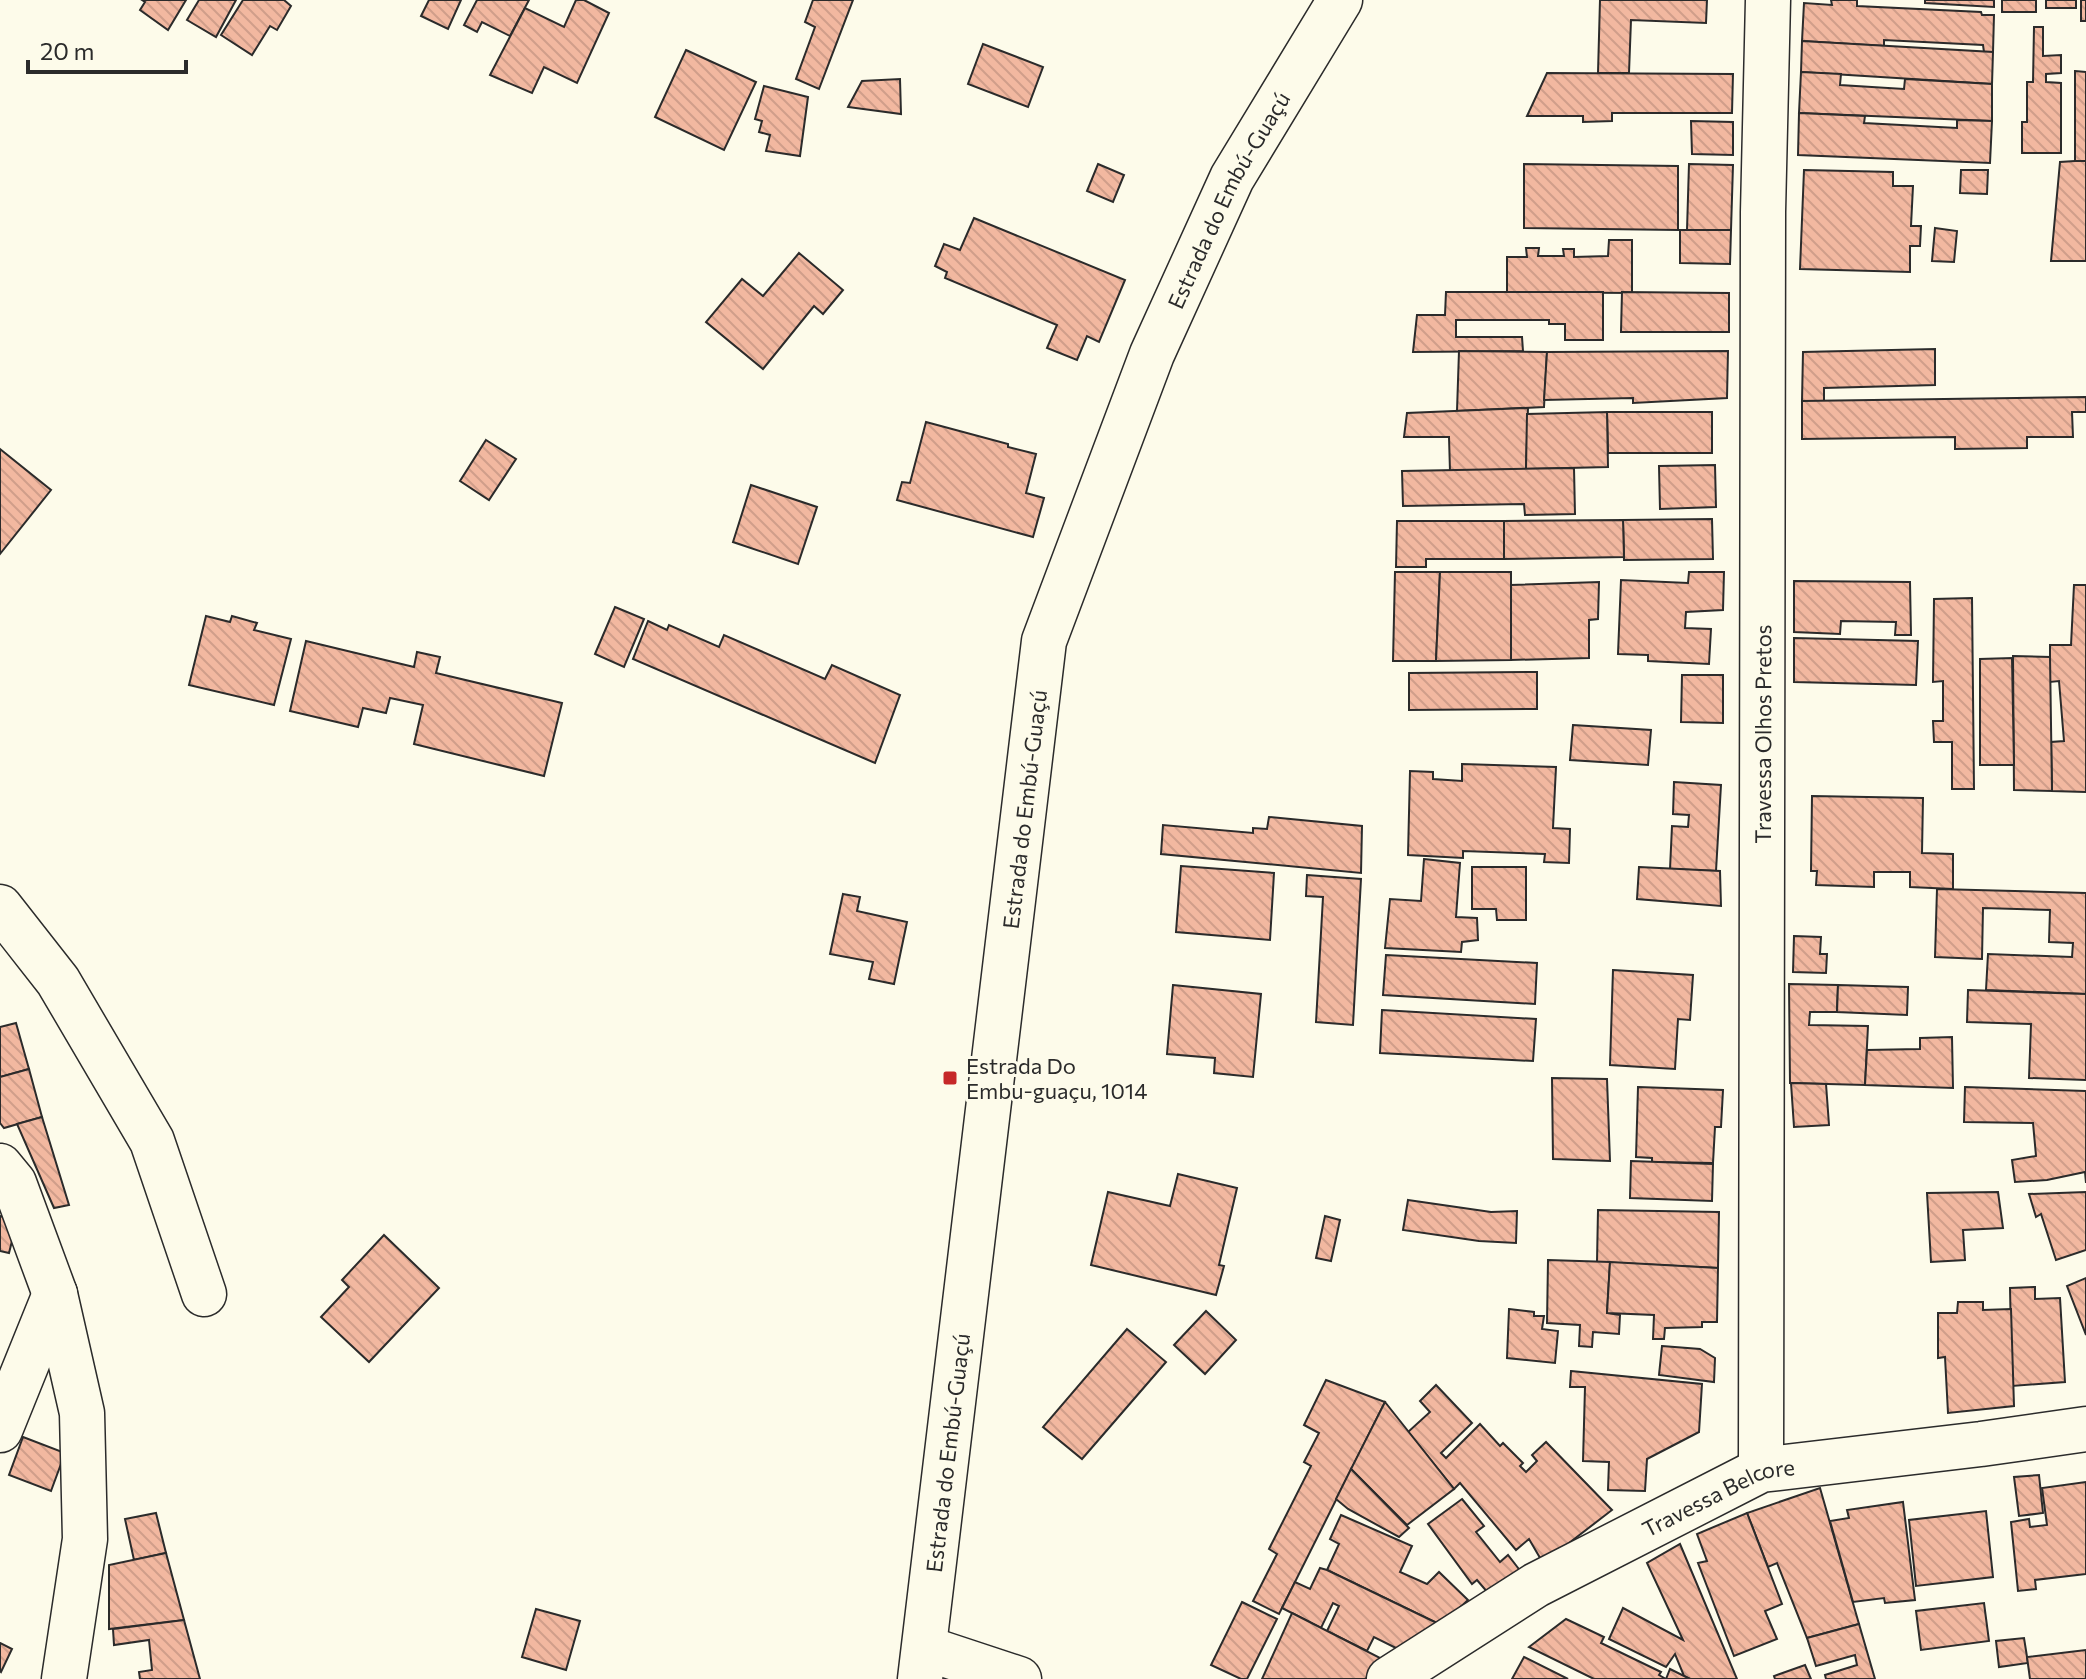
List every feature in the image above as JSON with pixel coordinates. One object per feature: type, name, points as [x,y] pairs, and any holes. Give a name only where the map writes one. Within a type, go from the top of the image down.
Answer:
[{"type":"street","name":"Estrada do Embú-Guaçú","points":[[922,1663],[1044,641],[1152,354],[1232,178],[1340,0]]},
{"type":"street","name":"Travessa Olhos Pretos","points":[[1761,1470],[1763,212],[1768,0]]},
{"type":"street","points":[[0,907],[58,981],[152,1141],[204,1294]]},
{"type":"street","points":[[0,1166],[14,1183],[55,1294],[82,1413],[85,1539],[64,1679]]},
{"type":"street","points":[[0,1430],[55,1294]]},
{"type":"street","name":"Travessa Belcore","points":[[1389,1679],[1536,1585],[1761,1470],[2086,1429]]},
{"type":"street","points":[[922,1663],[1019,1679]]},
{"type":"building","points":[[142,0],[186,0],[168,30],[140,10],[145,2]]},
{"type":"building","points":[[199,0],[236,0],[216,37],[187,20]]},
{"type":"building","points":[[243,0],[284,0],[291,6],[277,30],[270,26],[252,55],[221,35]]},
{"type":"building","points":[[429,0],[461,0],[448,29],[421,16]]},
{"type":"building","points":[[477,0],[529,0],[510,36],[482,22],[477,32],[464,25]]},
{"type":"building","points":[[576,0],[584,0],[609,13],[577,83],[544,67],[532,93],[490,75],[525,8],[564,27]]},
{"type":"building","points":[[813,0],[853,0],[819,89],[796,79],[815,27],[805,22]]},
{"type":"building","points":[[1600,0],[1707,0],[1706,23],[1631,20],[1629,73],[1598,73]]},
{"type":"building","points":[[1831,0],[1857,0],[1857,6],[1994,15],[1993,52],[1984,52],[1983,45],[1884,40],[1884,46],[1802,41],[1804,3],[1832,5]]},
{"type":"building","points":[[1925,0],[1994,0],[1994,7],[1925,3]]},
{"type":"building","points":[[2002,0],[2036,0],[2036,12],[2002,12]]},
{"type":"building","points":[[2046,0],[2076,0],[2076,8],[2046,8]]},
{"type":"building","points":[[2081,0],[2086,0],[2086,21],[2081,21]]},
{"type":"building","points":[[2034,27],[2043,27],[2043,56],[2061,55],[2061,73],[2046,74],[2046,82],[2061,83],[2061,153],[2022,153],[2022,122],[2027,122],[2027,82],[2033,82]]},
{"type":"building","points":[[1802,41],[1993,52],[1992,84],[1801,72]]},
{"type":"building","points":[[983,44],[1043,67],[1028,107],[968,84]]},
{"type":"building","points":[[686,50],[756,82],[724,150],[655,117]]},
{"type":"building","points":[[2075,71],[2086,72],[2086,161],[2075,161]]},
{"type":"building","points":[[1801,72],[1841,74],[1840,85],[1904,89],[1905,79],[1992,84],[1992,121],[1799,113]]},
{"type":"building","points":[[1547,73],[1733,74],[1732,113],[1612,113],[1612,121],[1583,122],[1583,116],[1527,116]]},
{"type":"building","points":[[900,79],[901,114],[848,107],[862,81]]},
{"type":"building","points":[[764,86],[808,97],[800,156],[766,151],[770,135],[759,132],[762,121],[755,119]]},
{"type":"building","points":[[1799,113],[1865,116],[1864,123],[1957,128],[1957,120],[1992,121],[1990,163],[1798,155]]},
{"type":"building","points":[[1691,121],[1733,122],[1733,155],[1692,154]]},
{"type":"building","points":[[2086,161],[2086,261],[2051,261],[2060,162]]},
{"type":"building","points":[[1098,164],[1124,175],[1113,202],[1087,191]]},
{"type":"building","points":[[1524,164],[1678,166],[1678,230],[1524,228]]},
{"type":"building","points":[[1689,164],[1733,165],[1731,230],[1687,230]]},
{"type":"building","points":[[1804,170],[1893,172],[1893,186],[1913,186],[1911,226],[1921,226],[1920,246],[1910,246],[1910,272],[1800,269]]},
{"type":"building","points":[[1961,170],[1988,170],[1987,194],[1960,193]]},
{"type":"building","points":[[974,218],[1125,280],[1099,342],[1087,336],[1077,360],[1047,348],[1057,325],[945,278],[947,272],[935,266],[944,244],[960,250]]},
{"type":"building","points":[[1935,228],[1957,231],[1954,262],[1932,261]]},
{"type":"building","points":[[1680,230],[1731,230],[1730,264],[1680,263]]},
{"type":"building","points":[[1609,240],[1632,240],[1632,293],[1507,292],[1507,257],[1527,257],[1526,248],[1539,248],[1538,256],[1564,256],[1563,249],[1574,249],[1574,257],[1608,256]]},
{"type":"building","points":[[799,253],[843,290],[823,314],[814,306],[763,369],[706,322],[742,279],[763,296]]},
{"type":"building","points":[[1446,292],[1603,292],[1603,340],[1565,340],[1565,324],[1549,324],[1549,320],[1456,320],[1456,337],[1522,337],[1523,351],[1413,352],[1417,315],[1445,315]]},
{"type":"building","points":[[1622,292],[1729,293],[1729,332],[1621,332]]},
{"type":"building","points":[[1935,349],[1935,385],[1824,388],[1824,402],[1802,401],[1803,352]]},
{"type":"building","points":[[1459,351],[1547,352],[1544,407],[1457,411]]},
{"type":"building","points":[[1728,351],[1727,398],[1633,403],[1633,398],[1544,400],[1547,352]]},
{"type":"building","points":[[2086,397],[2086,412],[2072,412],[2073,437],[2027,437],[2027,448],[1955,449],[1955,437],[1802,439],[1802,401]]},
{"type":"building","points":[[1528,408],[1526,469],[1450,471],[1449,437],[1404,437],[1407,413]]},
{"type":"building","points":[[1607,412],[1712,412],[1712,453],[1608,453]]},
{"type":"building","points":[[1607,412],[1608,467],[1526,469],[1527,414]]},
{"type":"building","points":[[926,422],[1036,454],[1026,493],[1044,498],[1033,537],[897,500],[902,482],[910,483]]},
{"type":"building","points":[[486,440],[516,459],[489,500],[460,481]]},
{"type":"building","points":[[0,449],[51,490],[0,554]]},
{"type":"building","points":[[1715,465],[1716,507],[1660,509],[1659,466]]},
{"type":"building","points":[[1574,468],[1575,514],[1525,515],[1524,504],[1403,506],[1402,471]]},
{"type":"building","points":[[751,485],[817,507],[798,564],[733,542]]},
{"type":"building","points":[[1712,519],[1713,559],[1624,560],[1623,520]]},
{"type":"building","points":[[1623,520],[1624,557],[1504,559],[1504,521]]},
{"type":"building","points":[[1397,521],[1504,521],[1504,559],[1426,559],[1426,567],[1396,567]]},
{"type":"building","points":[[1395,572],[1440,572],[1436,661],[1393,661]]},
{"type":"building","points":[[1440,572],[1511,572],[1511,660],[1436,661]]},
{"type":"building","points":[[1689,572],[1724,572],[1723,610],[1686,612],[1685,628],[1711,629],[1709,664],[1648,661],[1648,655],[1618,654],[1621,580],[1688,583]]},
{"type":"building","points":[[1794,581],[1910,582],[1911,635],[1895,635],[1896,622],[1841,621],[1840,634],[1794,632]]},
{"type":"building","points":[[1599,582],[1598,619],[1589,620],[1589,658],[1511,660],[1511,585]]},
{"type":"building","points":[[2074,585],[2086,585],[2086,792],[2052,791],[2051,742],[2064,741],[2059,681],[2050,682],[2050,645],[2071,645]]},
{"type":"building","points":[[1972,598],[1974,789],[1952,789],[1952,742],[1934,742],[1933,721],[1943,721],[1943,681],[1933,682],[1934,599]]},
{"type":"building","points":[[615,607],[644,619],[624,667],[595,654]]},
{"type":"building","points":[[206,616],[230,622],[232,616],[257,623],[254,630],[291,639],[274,705],[189,685]]},
{"type":"building","points":[[648,621],[667,630],[669,625],[719,647],[724,635],[825,679],[832,665],[900,695],[875,763],[633,659]]},
{"type":"building","points":[[1794,638],[1918,641],[1916,685],[1794,682]]},
{"type":"building","points":[[306,641],[414,667],[417,652],[440,657],[436,673],[562,703],[544,776],[414,744],[423,705],[390,698],[386,713],[363,708],[358,727],[290,711]]},
{"type":"building","points":[[2013,656],[2050,657],[2052,791],[2014,790]]},
{"type":"building","points":[[2012,658],[2014,765],[1980,765],[1980,659]]},
{"type":"building","points":[[1537,672],[1537,709],[1409,710],[1409,673]]},
{"type":"building","points":[[1682,675],[1723,675],[1723,723],[1681,722]]},
{"type":"building","points":[[1573,725],[1651,730],[1648,765],[1570,760]]},
{"type":"building","points":[[1462,764],[1556,767],[1553,828],[1570,829],[1569,863],[1544,862],[1545,854],[1463,851],[1463,858],[1408,855],[1410,771],[1433,772],[1433,779],[1462,781]]},
{"type":"building","points":[[1674,782],[1721,785],[1716,871],[1670,869],[1672,826],[1688,827],[1689,815],[1673,814]]},
{"type":"building","points":[[1812,796],[1923,798],[1922,853],[1953,854],[1953,889],[1910,887],[1910,872],[1874,872],[1874,887],[1816,885],[1817,871],[1811,871]]},
{"type":"building","points":[[1269,817],[1362,826],[1361,873],[1161,854],[1163,825],[1253,833],[1253,828],[1267,829]]},
{"type":"building","points":[[1424,859],[1460,863],[1456,917],[1477,918],[1478,940],[1462,942],[1461,952],[1385,948],[1390,899],[1421,901]]},
{"type":"building","points":[[1181,866],[1274,873],[1270,940],[1176,932]]},
{"type":"building","points":[[1472,867],[1526,867],[1526,920],[1497,920],[1496,909],[1472,909]]},
{"type":"building","points":[[1639,867],[1720,871],[1721,906],[1637,899]]},
{"type":"building","points":[[1307,875],[1361,879],[1353,1025],[1316,1022],[1323,897],[1306,896]]},
{"type":"building","points":[[1937,889],[2086,893],[2086,994],[1986,990],[1988,954],[2072,957],[2073,943],[2049,942],[2050,910],[1983,908],[1982,959],[1935,957]]},
{"type":"building","points":[[843,894],[860,897],[857,911],[907,922],[894,984],[869,979],[873,962],[830,954]]},
{"type":"building","points":[[1794,936],[1821,937],[1820,954],[1827,954],[1826,973],[1793,972]]},
{"type":"building","points":[[1386,955],[1537,963],[1535,1004],[1383,995]]},
{"type":"building","points":[[1613,970],[1693,975],[1690,1020],[1678,1019],[1675,1069],[1610,1065]]},
{"type":"building","points":[[1789,984],[1838,985],[1837,1012],[1810,1012],[1809,1025],[1868,1026],[1865,1085],[1790,1083]]},
{"type":"building","points":[[1173,985],[1261,994],[1253,1077],[1214,1073],[1215,1058],[1167,1054]]},
{"type":"building","points":[[1838,985],[1908,987],[1907,1015],[1837,1012]]},
{"type":"building","points":[[1968,990],[2086,994],[2086,1080],[2029,1078],[2031,1024],[1967,1022]]},
{"type":"building","points":[[1382,1010],[1536,1019],[1533,1061],[1380,1053]]},
{"type":"building","points":[[16,1023],[29,1069],[0,1077],[0,1027]]},
{"type":"building","points":[[1952,1037],[1953,1088],[1865,1085],[1867,1050],[1920,1049],[1920,1038]]},
{"type":"building","points":[[29,1069],[42,1117],[4,1128],[0,1123],[0,1077]]},
{"type":"building","points":[[1552,1078],[1607,1079],[1610,1161],[1553,1159]]},
{"type":"building","points":[[1791,1083],[1826,1084],[1829,1125],[1794,1127]]},
{"type":"building","points":[[1638,1087],[1723,1090],[1721,1127],[1715,1127],[1713,1163],[1652,1162],[1652,1158],[1636,1157]]},
{"type":"building","points":[[1965,1087],[2086,1091],[2086,1183],[2085,1172],[2047,1180],[2015,1182],[2012,1160],[2036,1156],[2033,1123],[1964,1122]]},
{"type":"building","points":[[42,1117],[69,1205],[54,1208],[17,1124]]},
{"type":"building","points":[[1631,1161],[1713,1164],[1712,1201],[1630,1198]]},
{"type":"building","points":[[1178,1174],[1237,1188],[1219,1265],[1224,1266],[1216,1295],[1091,1265],[1108,1192],[1170,1206]]},
{"type":"building","points":[[1998,1192],[2003,1228],[1963,1230],[1965,1260],[1931,1262],[1927,1193]]},
{"type":"building","points":[[2086,1192],[2086,1250],[2056,1260],[2041,1214],[2036,1217],[2029,1194]]},
{"type":"building","points":[[1408,1200],[1491,1212],[1517,1211],[1516,1243],[1403,1230]]},
{"type":"building","points":[[1598,1210],[1719,1212],[1718,1268],[1597,1262]]},
{"type":"building","points":[[0,1216],[17,1221],[9,1253],[0,1251]]},
{"type":"building","points":[[1325,1216],[1340,1220],[1331,1261],[1316,1258]]},
{"type":"building","points":[[384,1235],[439,1288],[369,1362],[321,1317],[349,1287],[342,1280]]},
{"type":"building","points":[[1548,1260],[1610,1262],[1607,1313],[1620,1315],[1619,1334],[1593,1332],[1592,1347],[1579,1346],[1580,1325],[1547,1323]]},
{"type":"building","points":[[1610,1262],[1718,1268],[1717,1322],[1702,1322],[1702,1327],[1665,1328],[1664,1339],[1653,1339],[1654,1315],[1607,1313]]},
{"type":"building","points":[[2086,1278],[2086,1335],[2067,1286]]},
{"type":"building","points":[[2035,1287],[2035,1299],[2060,1298],[2065,1382],[2012,1386],[2010,1288]]},
{"type":"building","points":[[1958,1302],[1983,1302],[1983,1310],[2011,1309],[2014,1406],[1948,1413],[1945,1357],[1938,1358],[1938,1313],[1957,1313]]},
{"type":"building","points":[[1509,1309],[1544,1316],[1542,1329],[1558,1331],[1555,1363],[1507,1358]]},
{"type":"building","points":[[1206,1311],[1236,1340],[1205,1374],[1174,1345]]},
{"type":"building","points":[[1127,1329],[1166,1362],[1082,1459],[1043,1427]]},
{"type":"building","points":[[1662,1346],[1700,1349],[1715,1358],[1714,1382],[1659,1375]]},
{"type":"building","points":[[1571,1371],[1702,1384],[1699,1432],[1647,1459],[1645,1491],[1608,1490],[1609,1462],[1583,1461],[1585,1387],[1570,1387]]},
{"type":"building","points":[[1326,1380],[1385,1402],[1279,1614],[1253,1601],[1277,1554],[1269,1549],[1311,1466],[1304,1462],[1319,1433],[1304,1425]]},
{"type":"building","points":[[1436,1385],[1472,1423],[1441,1453],[1446,1458],[1480,1424],[1500,1446],[1503,1443],[1523,1463],[1520,1466],[1526,1472],[1537,1461],[1532,1455],[1546,1442],[1612,1510],[1543,1563],[1529,1539],[1516,1550],[1460,1483],[1454,1489],[1408,1432],[1430,1412],[1420,1401]]},
{"type":"building","points":[[1385,1402],[1454,1489],[1407,1525],[1351,1469]]},
{"type":"building","points":[[23,1437],[65,1453],[51,1491],[9,1475]]},
{"type":"building","points":[[1351,1469],[1409,1528],[1399,1537],[1336,1499]]},
{"type":"building","points":[[2039,1475],[2043,1513],[2019,1516],[2014,1477]]},
{"type":"building","points":[[2086,1482],[2086,1574],[2035,1580],[2036,1589],[2018,1591],[2011,1522],[2029,1519],[2030,1527],[2047,1525],[2042,1488]]},
{"type":"building","points":[[1820,1488],[1859,1624],[1807,1638],[1777,1563],[1768,1567],[1747,1513]]},
{"type":"building","points":[[1462,1499],[1484,1526],[1476,1532],[1500,1562],[1508,1555],[1525,1577],[1494,1600],[1477,1580],[1472,1584],[1428,1524]]},
{"type":"building","points":[[1903,1502],[1915,1600],[1885,1603],[1884,1598],[1853,1602],[1830,1521],[1849,1518],[1847,1510]]},
{"type":"building","points":[[1986,1511],[1993,1577],[1916,1586],[1909,1520]]},
{"type":"building","points":[[156,1513],[166,1553],[134,1560],[125,1519]]},
{"type":"building","points":[[1747,1513],[1782,1604],[1765,1611],[1777,1639],[1734,1656],[1698,1563],[1707,1561],[1697,1534]]},
{"type":"building","points":[[1341,1515],[1412,1546],[1400,1572],[1427,1584],[1439,1572],[1468,1600],[1441,1625],[1327,1570],[1339,1544],[1330,1539]]},
{"type":"building","points":[[1680,1544],[1737,1679],[1690,1679],[1684,1676],[1675,1654],[1666,1667],[1609,1639],[1623,1608],[1683,1640],[1647,1563]]},
{"type":"building","points":[[166,1553],[184,1620],[109,1629],[109,1565]]},
{"type":"building","points":[[1320,1568],[1441,1625],[1406,1653],[1374,1637],[1367,1651],[1327,1631],[1339,1606],[1333,1603],[1321,1628],[1282,1608],[1295,1582],[1310,1589]]},
{"type":"building","points":[[1242,1602],[1277,1619],[1247,1679],[1211,1665]]},
{"type":"building","points":[[1984,1603],[1989,1641],[1921,1650],[1916,1611]]},
{"type":"building","points":[[536,1609],[580,1621],[566,1670],[522,1657]]},
{"type":"building","points":[[1292,1613],[1390,1663],[1365,1679],[1262,1679]]},
{"type":"building","points":[[1566,1619],[1604,1637],[1601,1643],[1661,1672],[1659,1675],[1666,1679],[1594,1679],[1529,1647]]},
{"type":"building","points":[[184,1620],[200,1679],[140,1679],[139,1672],[152,1670],[149,1640],[114,1645],[113,1629]]},
{"type":"building","points":[[1859,1624],[1875,1679],[1826,1679],[1825,1675],[1857,1665],[1855,1655],[1816,1666],[1807,1638]]},
{"type":"building","points":[[2024,1638],[2028,1663],[1999,1667],[1996,1641]]},
{"type":"building","points":[[0,1643],[12,1649],[1,1672],[0,1671]]},
{"type":"building","points":[[2086,1650],[2086,1679],[2030,1679],[2027,1657]]},
{"type":"building","points":[[1524,1657],[1568,1679],[1512,1679]]},
{"type":"building","points":[[1805,1665],[1811,1679],[1775,1679],[1774,1676]]},
{"type":"building","points":[[1670,1669],[1690,1679],[1666,1679]]},
{"type":"place","name":"Estrada Do Embu-guaçu, 1014","points":[[950,1078]]}]
